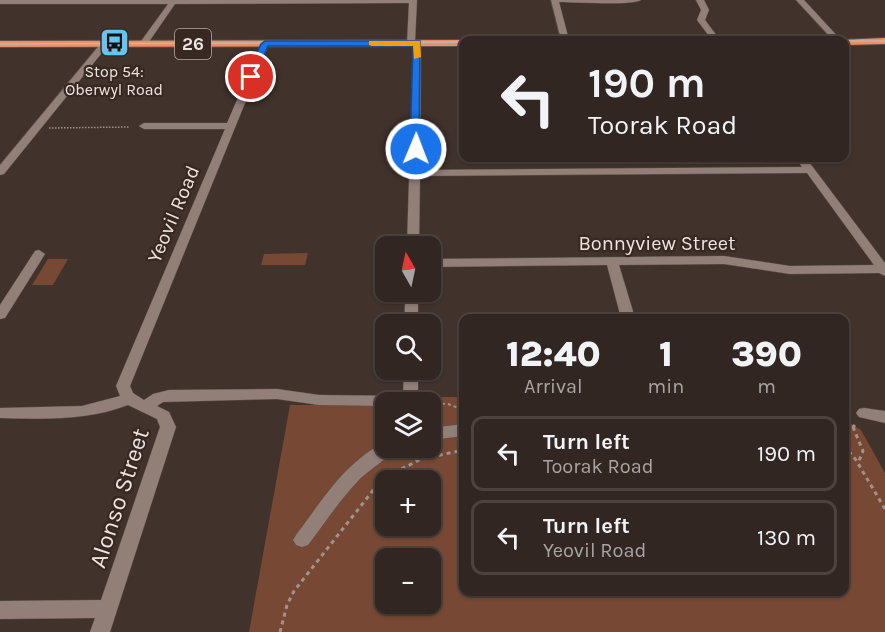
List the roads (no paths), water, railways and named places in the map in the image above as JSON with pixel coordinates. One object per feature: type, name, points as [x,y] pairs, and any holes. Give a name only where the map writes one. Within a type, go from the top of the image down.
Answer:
[{"type":"highway","points":[[849,42],[885,42]]},
{"type":"highway","name":"26","points":[[0,44],[459,43]]},
{"type":"street","points":[[0,2],[413,0],[413,236]]},
{"type":"street","points":[[564,36],[555,0],[633,2],[637,0]]},
{"type":"street","points":[[700,0],[705,10],[701,20],[713,36]]},
{"type":"street","points":[[800,0],[816,15],[826,31],[832,36]]},
{"type":"street","points":[[143,44],[174,1]]},
{"type":"street","points":[[0,172],[105,44]]},
{"type":"street","name":"Yeovil Road","points":[[137,403],[122,390],[124,382],[265,44]]},
{"type":"street","points":[[144,126],[231,126]]},
{"type":"street","points":[[804,162],[884,271]]},
{"type":"street","points":[[415,173],[810,170]]},
{"type":"street","points":[[0,315],[39,254]]},
{"type":"street","name":"Bonnyview Street","points":[[441,263],[724,260],[790,270],[884,271]]},
{"type":"street","points":[[612,261],[627,314]]},
{"type":"street","points":[[0,413],[88,411],[169,395],[277,394],[319,400],[375,401]]},
{"type":"street","name":"Alonso Street","points":[[100,632],[168,427],[164,416],[137,403]]},
{"type":"street","points":[[857,422],[885,417]]},
{"type":"street","points":[[441,433],[459,430]]},
{"type":"street","points":[[302,540],[352,475],[375,456]]},
{"type":"street","points":[[0,610],[108,609]]},
{"type":"tram line","points":[[849,41],[885,41]]},
{"type":"tram line","points":[[0,44],[459,42]]},
{"type":"place","name":"Stop 54: Oberwyl Road","points":[[114,43]]}]
